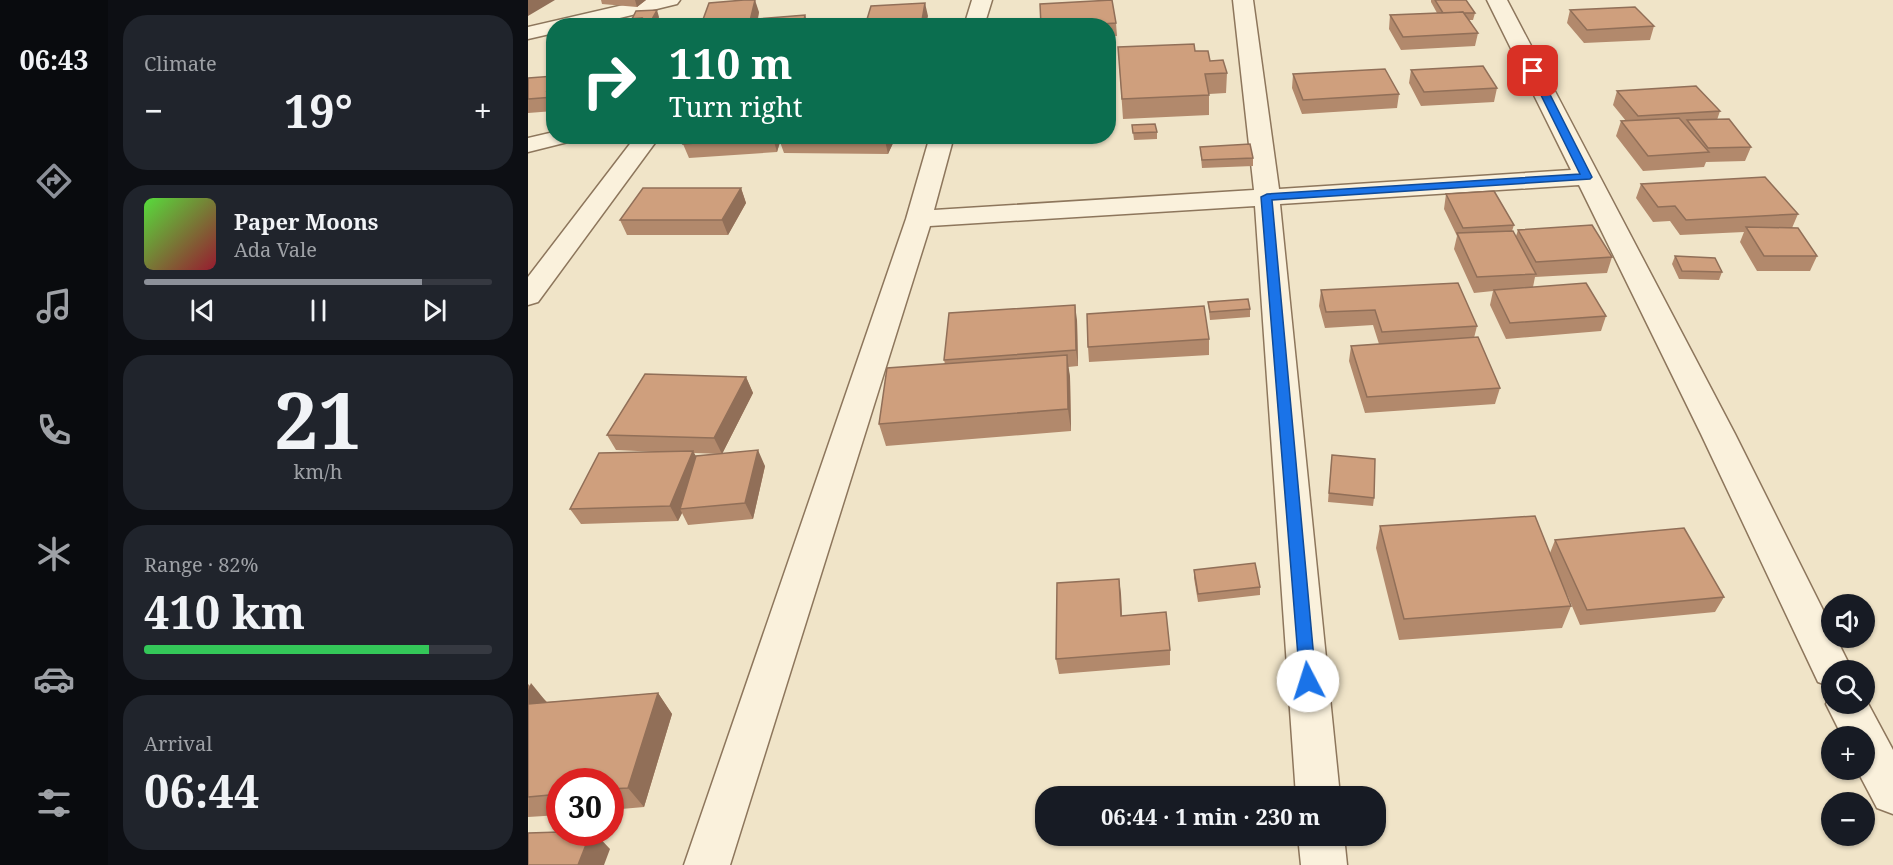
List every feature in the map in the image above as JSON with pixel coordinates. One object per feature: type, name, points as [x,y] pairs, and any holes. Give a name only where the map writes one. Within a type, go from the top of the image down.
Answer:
[{"type":"street","points":[[594,18],[670,0]]},
{"type":"street","points":[[976,18],[982,0]]},
{"type":"street","points":[[1243,0],[1267,197],[1317,786]]},
{"type":"street","points":[[1497,0],[1718,434],[1827,660]]},
{"type":"street","points":[[528,33],[546,29]]},
{"type":"street","points":[[528,145],[546,140]]},
{"type":"street","points":[[528,296],[643,144]]},
{"type":"street","points":[[707,865],[919,219],[940,144]]},
{"type":"street","points":[[919,219],[1587,177]]},
{"type":"street","points":[[1875,759],[1893,793]]},
{"type":"street","points":[[1322,846],[1324,865]]},
{"type":"building","points":[[755,0],[751,18],[704,18],[709,3]]},
{"type":"building","points":[[1112,0],[1115,18],[1041,18],[1040,4]]},
{"type":"building","points":[[1435,0],[1466,0],[1475,13],[1443,13]]},
{"type":"building","points":[[925,3],[922,18],[867,18],[871,6]]},
{"type":"building","points":[[1635,7],[1654,26],[1587,30],[1570,10]]},
{"type":"building","points":[[657,10],[653,18],[632,18],[636,11]]},
{"type":"building","points":[[1463,12],[1478,33],[1403,37],[1390,15]]},
{"type":"building","points":[[805,15],[804,18],[769,18]]},
{"type":"building","points":[[1194,44],[1195,51],[1208,51],[1210,61],[1223,60],[1227,73],[1205,74],[1209,95],[1122,99],[1118,47]]},
{"type":"building","points":[[1483,66],[1497,88],[1424,92],[1411,70]]},
{"type":"building","points":[[1385,69],[1399,94],[1303,100],[1293,74]]},
{"type":"building","points":[[546,77],[546,98],[528,99],[528,78]]},
{"type":"building","points":[[1696,86],[1720,111],[1638,116],[1617,91]]},
{"type":"building","points":[[1679,118],[1709,152],[1648,156],[1621,121]]},
{"type":"building","points":[[1729,119],[1751,147],[1708,148],[1687,120]]},
{"type":"building","points":[[1155,124],[1157,132],[1133,133],[1132,125]]},
{"type":"building","points":[[1250,144],[1253,158],[1202,160],[1200,147]]},
{"type":"building","points":[[1765,177],[1798,214],[1686,220],[1675,206],[1658,207],[1641,184]]},
{"type":"building","points":[[643,188],[741,188],[722,220],[620,220]]},
{"type":"building","points":[[1494,191],[1514,225],[1463,228],[1446,194]]},
{"type":"building","points":[[1592,225],[1612,257],[1536,262],[1518,230]]},
{"type":"building","points":[[1746,227],[1798,228],[1817,256],[1764,256]]},
{"type":"building","points":[[1513,231],[1536,274],[1477,277],[1457,233]]},
{"type":"building","points":[[1675,256],[1715,258],[1722,272],[1682,271]]},
{"type":"building","points":[[1458,283],[1477,326],[1382,332],[1375,310],[1326,312],[1321,290]]},
{"type":"building","points":[[1586,283],[1606,316],[1510,323],[1494,290]]},
{"type":"building","points":[[1248,299],[1250,309],[1210,312],[1208,302]]},
{"type":"building","points":[[1075,305],[1076,350],[944,360],[949,313]]},
{"type":"building","points":[[1204,306],[1209,339],[1088,347],[1087,314]]},
{"type":"building","points":[[1478,337],[1500,388],[1367,397],[1351,346]]},
{"type":"building","points":[[1067,355],[1068,409],[879,424],[887,368]]},
{"type":"building","points":[[645,374],[746,377],[714,438],[607,435]]},
{"type":"building","points":[[758,450],[745,503],[680,509],[696,456]]},
{"type":"building","points":[[693,451],[670,506],[570,509],[599,453]]},
{"type":"building","points":[[1332,455],[1375,459],[1374,498],[1329,493]]},
{"type":"building","points":[[1535,516],[1571,606],[1404,619],[1380,526]]},
{"type":"building","points":[[1684,528],[1724,597],[1587,610],[1555,540]]},
{"type":"building","points":[[1255,563],[1260,587],[1198,594],[1194,570]]},
{"type":"building","points":[[1119,579],[1121,616],[1166,612],[1170,650],[1056,659],[1057,583]]},
{"type":"building","points":[[658,693],[628,788],[624,788],[624,768],[546,768],[546,795],[528,797],[528,704]]},
{"type":"building","points":[[546,832],[546,846],[585,846],[578,865],[528,865],[528,833]]},
{"type":"route","points":[[1308,681],[1267,197],[1587,177],[1533,71]]}]
